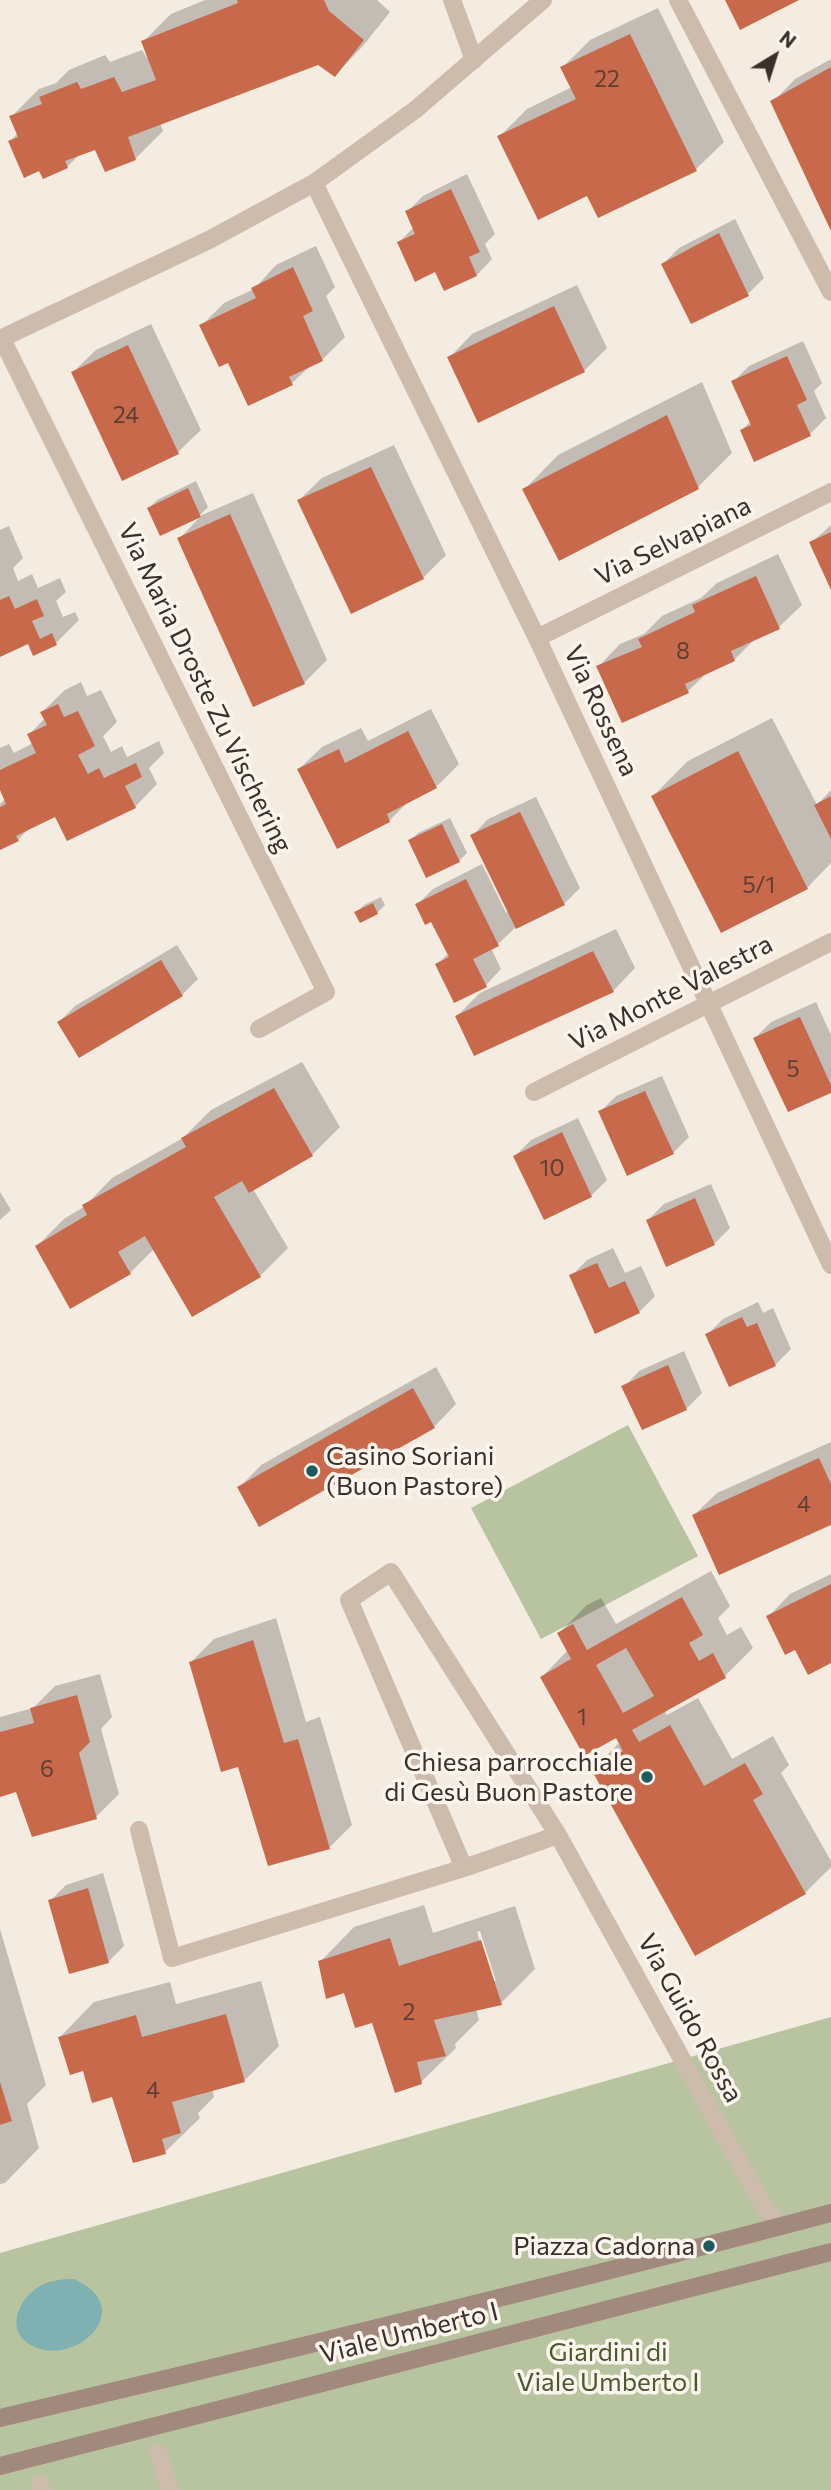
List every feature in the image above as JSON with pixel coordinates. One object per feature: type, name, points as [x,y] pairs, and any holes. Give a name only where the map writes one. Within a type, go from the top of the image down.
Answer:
[{"type":"main road","name":"Viale Umberto I","points":[[0,2418],[393,2324],[831,2213]]},
{"type":"main road","name":"Viale Umberto I","points":[[0,2466],[831,2252]]},
{"type":"street","points":[[452,0],[474,60]]},
{"type":"street","points":[[1,339],[209,240],[314,183],[415,110],[543,0]]},
{"type":"street","points":[[678,0],[831,292]]},
{"type":"street","name":"Via Rossena","points":[[314,183],[537,638],[831,1265]]},
{"type":"street","name":"Via Maria Droste Zu Vischering","points":[[1,339],[326,992],[259,1030]]},
{"type":"street","name":"Via Selvapiana","points":[[537,638],[831,492]]},
{"type":"street","name":"Via Monte Valestra","points":[[534,1092],[831,942]]},
{"type":"street","name":"Via Guido Rossa","points":[[464,1868],[349,1600],[391,1572],[558,1835],[750,2182],[778,2227]]},
{"type":"street","points":[[139,1830],[172,1958],[464,1868],[558,1835]]},
{"type":"street","points":[[158,2453],[170,2490]]},
{"type":"green space","points":[[628,1425],[698,1556],[541,1639],[471,1508]]},
{"type":"green space","name":"Giardini di Viale Umberto I","points":[[831,2017],[831,2490],[0,2490],[0,2253]]},
{"type":"water","points":[[74,2279],[93,2292],[101,2306],[101,2320],[93,2333],[80,2343],[64,2349],[46,2350],[29,2344],[17,2330],[16,2321],[22,2304],[42,2285]]},
{"type":"building","points":[[237,0],[324,0],[329,11],[364,40],[335,77],[318,65],[128,137],[136,160],[105,172],[95,150],[65,161],[68,168],[43,179],[39,171],[24,178],[8,141],[18,137],[9,116],[42,104],[39,97],[77,82],[81,89],[114,77],[122,92],[156,80],[141,41],[238,3]]},
{"type":"building","points":[[725,0],[799,0],[740,30]]},
{"type":"building","points":[[630,34],[697,171],[598,218],[587,196],[538,220],[497,136],[576,99],[560,67]]},
{"type":"building","points":[[831,67],[831,231],[770,101]]},
{"type":"building","points":[[451,189],[480,252],[469,257],[477,276],[444,291],[435,272],[415,282],[397,242],[415,234],[405,211]]},
{"type":"building","points":[[719,233],[749,296],[691,324],[661,264]]},
{"type":"building","points":[[293,267],[313,311],[303,316],[323,361],[289,377],[293,385],[248,406],[228,363],[219,367],[199,325],[256,298],[251,288]]},
{"type":"building","points":[[554,306],[585,372],[478,423],[447,357]]},
{"type":"building","points":[[128,345],[179,454],[122,481],[71,372]]},
{"type":"building","points":[[787,356],[807,400],[797,405],[811,436],[754,462],[740,430],[751,425],[731,381]]},
{"type":"building","points":[[667,415],[699,489],[559,561],[522,489]]},
{"type":"building","points":[[371,467],[424,579],[351,614],[297,500]]},
{"type":"building","points":[[188,488],[201,517],[160,536],[147,508]]},
{"type":"building","points":[[230,514],[305,684],[253,707],[177,538]]},
{"type":"building","points":[[831,532],[831,590],[809,542]]},
{"type":"building","points":[[756,576],[780,629],[731,651],[735,661],[685,684],[689,693],[622,723],[596,666],[642,647],[638,639],[695,612],[692,605]]},
{"type":"building","points":[[9,596],[15,609],[37,599],[44,616],[32,621],[40,639],[52,633],[57,645],[33,656],[28,644],[0,657],[0,600]]},
{"type":"building","points":[[58,704],[64,717],[78,711],[95,746],[78,755],[88,774],[99,768],[104,778],[136,763],[142,777],[125,786],[136,808],[67,841],[55,817],[16,836],[19,841],[0,850],[0,807],[6,804],[0,790],[0,770],[36,753],[27,734],[47,725],[40,712]]},
{"type":"building","points":[[408,731],[437,788],[387,814],[390,822],[337,849],[297,769],[339,749],[345,763]]},
{"type":"building","points":[[738,751],[808,889],[721,933],[651,796]]},
{"type":"building","points":[[831,796],[831,839],[814,805]]},
{"type":"building","points":[[520,812],[565,905],[516,929],[470,835]]},
{"type":"building","points":[[442,824],[460,862],[426,878],[408,840]]},
{"type":"building","points":[[466,879],[499,946],[473,959],[487,987],[454,1003],[435,964],[449,957],[431,922],[425,925],[415,904]]},
{"type":"building","points":[[373,903],[378,914],[360,923],[354,912]]},
{"type":"building","points":[[593,951],[614,992],[474,1056],[455,1016]]},
{"type":"building","points":[[161,960],[183,996],[79,1058],[57,1022]]},
{"type":"building","points":[[800,1017],[831,1085],[831,1093],[788,1112],[753,1038]]},
{"type":"building","points":[[274,1088],[313,1156],[249,1193],[242,1181],[214,1197],[261,1277],[192,1317],[145,1236],[118,1252],[131,1274],[70,1309],[35,1246],[87,1215],[82,1205],[186,1147],[181,1138]]},
{"type":"building","points":[[645,1091],[674,1154],[627,1176],[598,1111]]},
{"type":"building","points":[[562,1132],[592,1197],[544,1220],[513,1156]]},
{"type":"building","points":[[695,1198],[715,1245],[666,1267],[646,1220]]},
{"type":"building","points":[[597,1263],[609,1288],[625,1281],[640,1313],[595,1334],[569,1275]]},
{"type":"building","points":[[742,1317],[747,1327],[757,1323],[776,1366],[729,1387],[705,1334]]},
{"type":"building","points":[[668,1365],[687,1410],[642,1430],[621,1386]]},
{"type":"building","name":"Casino Soriani (Buon Pastore)","points":[[413,1388],[435,1428],[259,1527],[237,1487]]},
{"type":"building","points":[[819,1458],[831,1484],[831,1525],[719,1575],[692,1515]]},
{"type":"building","points":[[831,1584],[831,1663],[808,1675],[795,1650],[785,1655],[766,1616]]},
{"type":"building","name":"Chiesa parrocchiale di Gesù Buon Pastore","points":[[682,1597],[703,1635],[689,1643],[699,1661],[713,1653],[726,1678],[632,1730],[639,1742],[670,1725],[704,1786],[745,1763],[763,1794],[753,1800],[806,1894],[695,1956],[591,1769],[623,1751],[616,1738],[584,1756],[540,1677],[571,1659],[557,1633],[573,1624],[587,1650]],"holes":[[[626,1648],[654,1696],[623,1713],[596,1665]]]},
{"type":"building","points":[[253,1640],[284,1743],[298,1739],[330,1849],[268,1866],[238,1767],[221,1772],[189,1662]]},
{"type":"building","points":[[77,1695],[90,1742],[79,1753],[97,1819],[32,1837],[16,1792],[0,1797],[0,1732],[34,1723],[30,1708]]},
{"type":"building","points":[[88,1888],[109,1963],[69,1974],[48,1900]]},
{"type":"building","points":[[390,1938],[399,1966],[481,1940],[502,2005],[434,2020],[446,2056],[417,2062],[422,2084],[395,2093],[372,2023],[355,2028],[344,1993],[326,1999],[318,1961]]},
{"type":"building","points":[[226,2014],[245,2082],[172,2102],[181,2133],[162,2139],[166,2154],[133,2163],[112,2097],[92,2103],[83,2071],[70,2075],[58,2037],[136,2015],[142,2037]]},
{"type":"building","points":[[0,2082],[12,2121],[0,2125]]},
{"type":"place","name":"Casino Soriani (Buon Pastore)","points":[[312,1471]]},
{"type":"place","name":"Chiesa parrocchiale di Gesù Buon Pastore","points":[[647,1777]]},
{"type":"place","name":"Piazza Cadorna","points":[[709,2246]]}]
